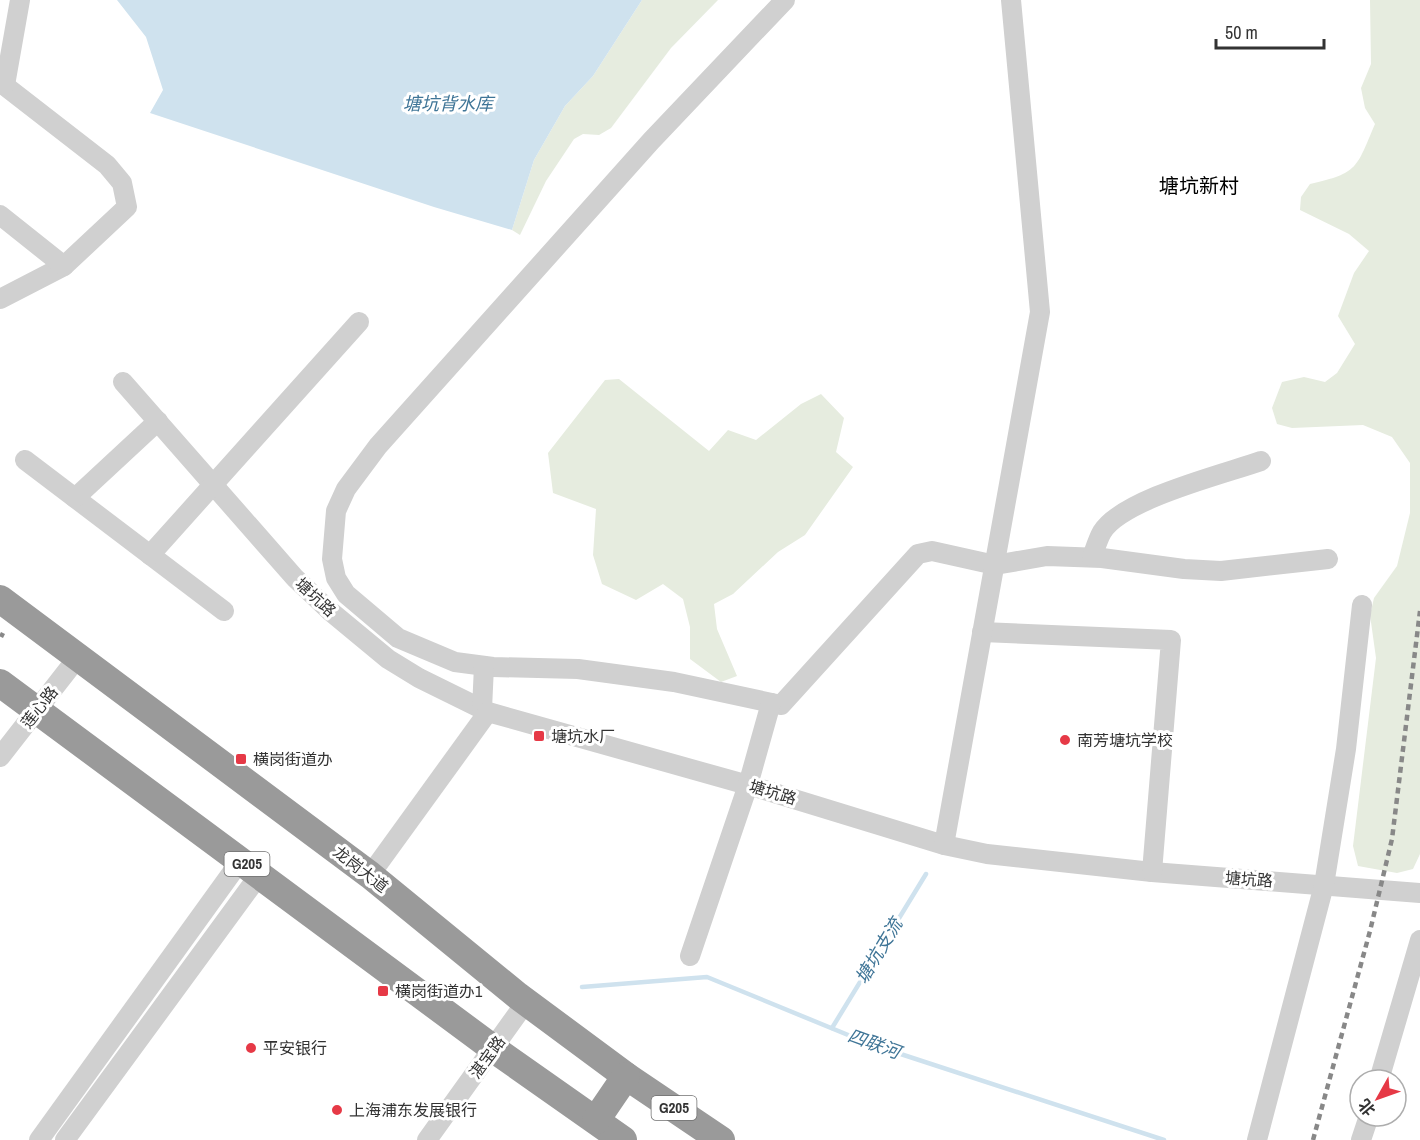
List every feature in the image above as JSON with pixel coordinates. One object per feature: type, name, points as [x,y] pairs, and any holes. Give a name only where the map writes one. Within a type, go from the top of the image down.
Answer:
[{"type":"highway","name":"龙岗大道","points":[[0,599],[370,875],[526,1002],[626,1076],[721,1140]]},
{"type":"highway","name":"G205","points":[[0,683],[493,1048],[623,1140]]},
{"type":"highway","points":[[596,1120],[626,1076]]},
{"type":"street","points":[[0,299],[64,266],[127,207],[122,183],[107,165],[2,83],[20,0]]},
{"type":"street","points":[[785,0],[651,141],[378,446],[346,489],[336,511],[332,559],[336,578],[346,594],[398,638],[455,662],[484,666],[578,669],[674,682],[781,705],[802,685],[918,554],[932,551],[995,565],[1047,556],[1092,557],[1184,569],[1221,571],[1328,559]]},
{"type":"street","points":[[944,845],[1040,312],[1011,0]]},
{"type":"street","points":[[0,215],[64,266]]},
{"type":"street","points":[[150,555],[359,322]]},
{"type":"street","name":"塘坑路","points":[[123,382],[214,482],[295,578],[330,611],[388,659],[485,710],[748,784],[944,845],[987,854],[1152,872],[1420,892]]},
{"type":"street","points":[[75,498],[158,421]]},
{"type":"street","points":[[25,460],[224,611]]},
{"type":"street","points":[[1092,557],[1102,531],[1112,520],[1131,508],[1156,496],[1261,461]]},
{"type":"street","points":[[1257,1140],[1324,885],[1346,749],[1362,605]]},
{"type":"street","points":[[982,632],[1171,640],[1152,872]]},
{"type":"street","name":"莲心路","points":[[0,757],[78,657]]},
{"type":"street","points":[[370,875],[485,710],[484,666]]},
{"type":"street","points":[[690,956],[748,784],[771,702]]},
{"type":"street","points":[[60,1137],[251,867]]},
{"type":"street","points":[[1383,1068],[1420,940]]},
{"type":"street","name":"湛宝路","points":[[427,1140],[526,1002]]},
{"type":"shaded area","points":[[642,0],[718,0],[671,48],[611,128],[599,135],[583,134],[574,139],[546,181],[520,235],[512,230],[534,160],[565,106],[593,76]]},
{"type":"shaded area","points":[[1370,0],[1420,0],[1420,854],[1413,869],[1397,873],[1358,866],[1353,846],[1376,658],[1370,615],[1374,598],[1397,566],[1410,513],[1410,463],[1392,437],[1363,425],[1292,428],[1277,424],[1272,408],[1282,382],[1304,377],[1325,382],[1337,373],[1355,344],[1338,316],[1354,273],[1369,251],[1349,234],[1300,210],[1301,197],[1310,184],[1338,176],[1354,166],[1375,124],[1365,108],[1361,88],[1371,64]]},
{"type":"shaded area","points":[[619,379],[709,451],[728,430],[756,440],[801,404],[821,394],[844,418],[836,452],[853,467],[805,535],[778,552],[733,594],[714,604],[717,629],[737,676],[721,682],[690,659],[690,627],[683,599],[663,584],[636,600],[602,584],[593,555],[596,509],[553,493],[548,453],[605,380]]},
{"type":"water","name":"塘坑背水库","points":[[117,0],[642,0],[593,76],[565,106],[534,160],[512,230],[434,207],[150,113],[163,90],[146,37]]},
{"type":"waterway","name":"塘坑支流","points":[[832,1028],[926,874]]},
{"type":"waterway","name":"四联河","points":[[582,987],[707,977],[870,1044],[1164,1140]]},
{"type":"railway","points":[[1313,1140],[1370,931],[1392,839],[1420,611]]},
{"type":"railway","points":[[0,634],[4,636]]},
{"type":"place","name":"塘坑水厂","points":[[539,736]]},
{"type":"place","name":"南芳塘坑学校","points":[[1065,740]]},
{"type":"place","name":"横岗街道办","points":[[241,759]]},
{"type":"place","name":"横岗街道办1","points":[[383,991]]},
{"type":"place","name":"平安银行","points":[[251,1048]]},
{"type":"place","name":"上海浦东发展银行","points":[[337,1110]]},
{"type":"district","name":"塘坑新村","points":[[1199,186]]}]
